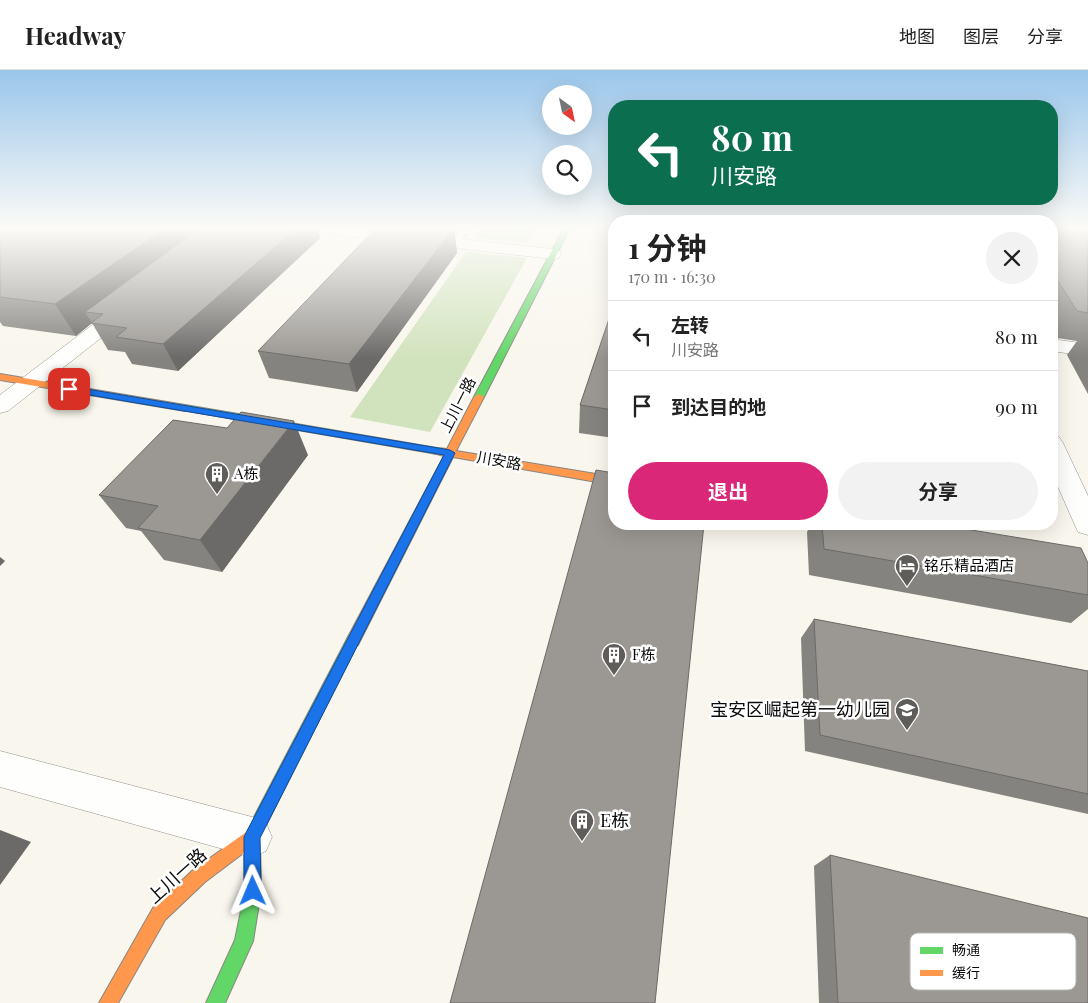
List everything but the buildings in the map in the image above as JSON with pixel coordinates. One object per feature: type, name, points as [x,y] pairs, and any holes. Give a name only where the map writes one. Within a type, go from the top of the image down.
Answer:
[{"type":"main road","name":"上川一路","points":[[108,1003],[159,914],[199,876],[252,837],[544,272]]},
{"type":"main road","name":"川安路","points":[[0,378],[608,480]]},
{"type":"main road","name":"上川一路","points":[[215,1003],[244,941],[253,891],[252,837]]},
{"type":"street","points":[[0,406],[138,299]]},
{"type":"street","points":[[1058,346],[1088,350]]},
{"type":"street","points":[[1058,459],[1088,525]]},
{"type":"street","points":[[0,769],[252,837]]},
{"type":"green space","points":[[452,272],[519,272],[430,432],[350,417]]},
{"type":"traffic: fast","points":[[479,397],[544,272]]},
{"type":"traffic: fast","points":[[185,408],[437,451]]},
{"type":"traffic: fast","points":[[252,836],[353,641]]},
{"type":"traffic: fast","points":[[215,1003],[244,941],[253,891],[252,837]]},
{"type":"traffic: slow","points":[[0,377],[185,408]]},
{"type":"traffic: slow","points":[[353,641],[479,397]]},
{"type":"traffic: slow","points":[[437,451],[608,480]]},
{"type":"traffic: slow","points":[[108,1003],[159,914],[199,876],[252,836]]},
{"type":"place","name":"A栋","points":[[217,495]]},
{"type":"place","name":"铭乐精品酒店","points":[[907,587]]},
{"type":"place","name":"F栋","points":[[614,676]]},
{"type":"place","name":"宝安区崛起第一幼儿园","points":[[907,731]]},
{"type":"place","name":"E栋","points":[[582,842]]},
{"type":"route","points":[[69,389],[450,453],[252,837],[253,891]]}]
